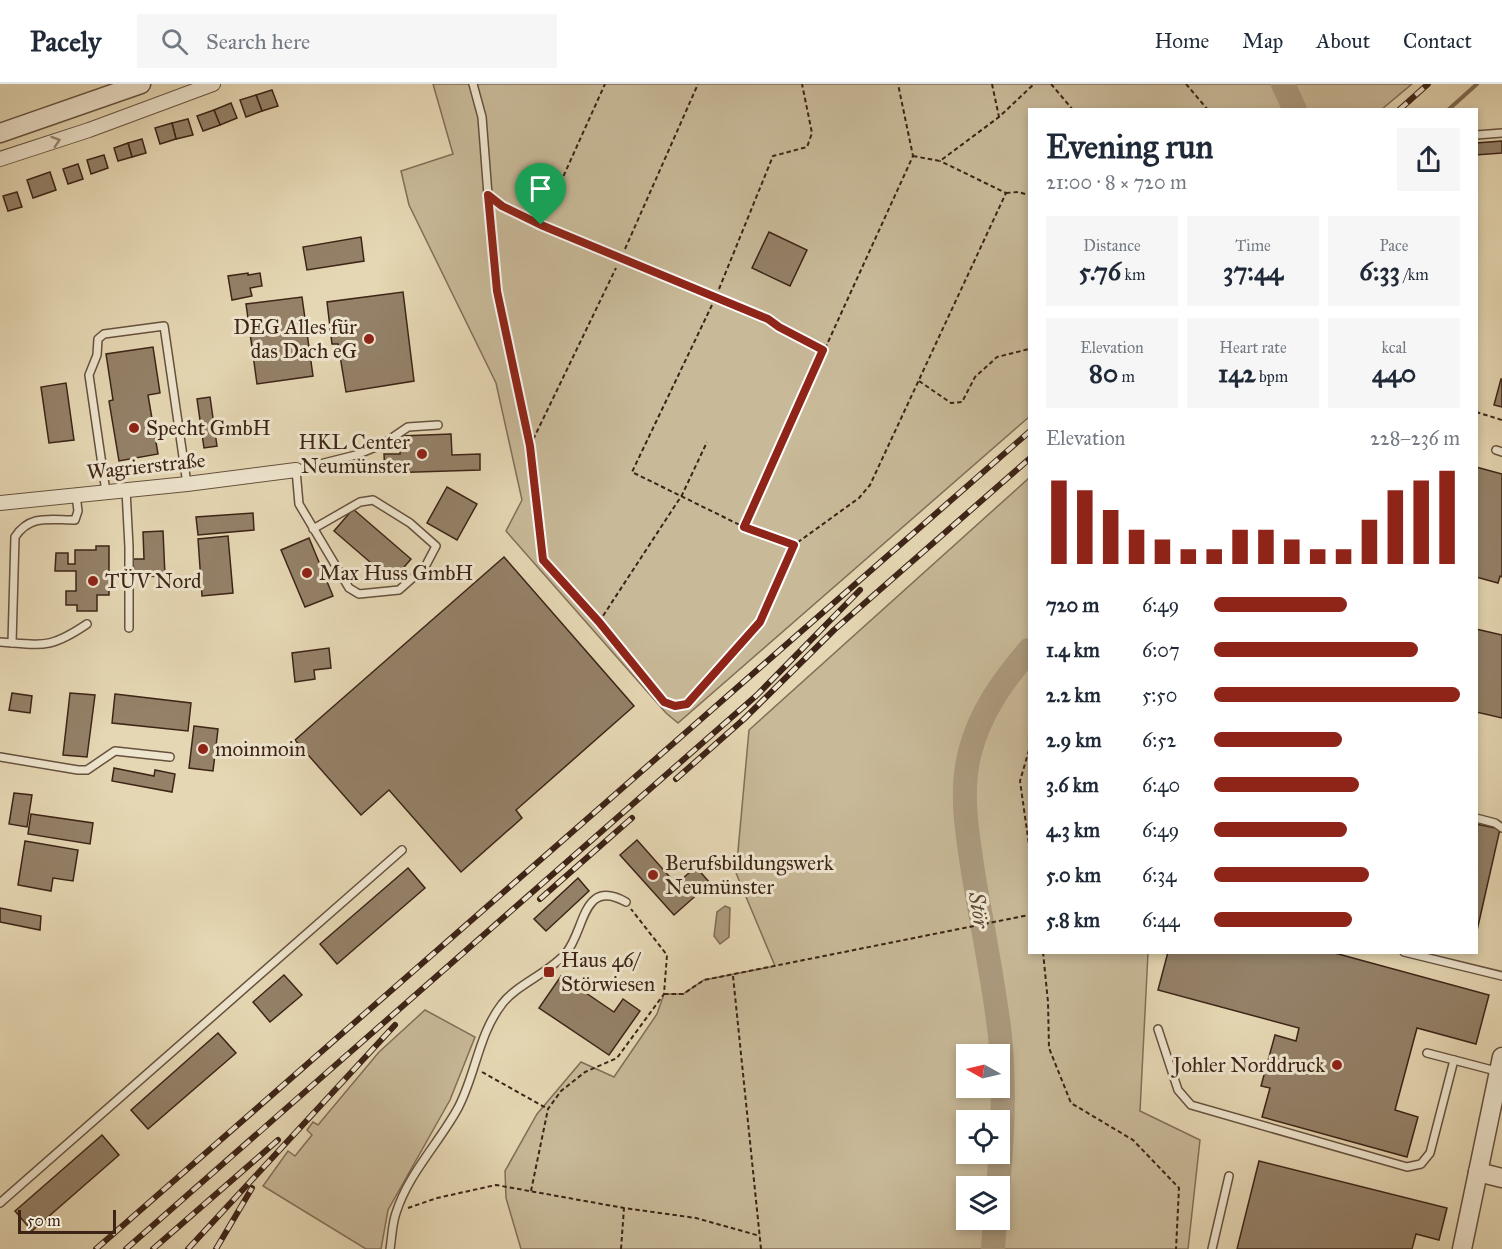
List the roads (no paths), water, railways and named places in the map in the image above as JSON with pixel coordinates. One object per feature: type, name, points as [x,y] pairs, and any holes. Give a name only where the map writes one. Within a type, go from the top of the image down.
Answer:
[{"type":"street","points":[[0,133],[141,84]]},
{"type":"street","points":[[0,159],[89,130],[213,84]]},
{"type":"street","name":"Wagrierstraße","points":[[0,503],[187,484],[296,470]]},
{"type":"street","points":[[1462,1249],[1500,1064]]},
{"type":"street","points":[[1478,1172],[1502,1178]]},
{"type":"lane","points":[[473,84],[482,117],[488,195],[502,206],[541,225],[768,319]]},
{"type":"lane","points":[[1478,135],[1502,133]]},
{"type":"lane","points":[[106,492],[89,375],[97,356],[98,339],[104,334],[164,326],[187,484]]},
{"type":"lane","points":[[313,529],[360,502],[373,500],[410,523],[436,546],[425,567],[399,590],[359,594],[349,588],[313,529],[299,504],[296,470],[356,455],[384,444],[408,427],[438,425]]},
{"type":"lane","points":[[126,490],[129,628]]},
{"type":"lane","points":[[12,643],[15,537],[22,526],[32,520],[75,520],[78,511],[76,495]]},
{"type":"lane","points":[[0,642],[47,645],[63,640],[87,624]]},
{"type":"lane","points":[[0,757],[78,770],[87,770],[115,751],[170,757]]},
{"type":"lane","points":[[1478,819],[1495,823],[1502,828]]},
{"type":"lane","points":[[0,1203],[402,850]]},
{"type":"lane","points":[[390,1249],[395,1214],[405,1191],[458,1107],[475,1067],[486,1031],[504,1001],[561,959],[572,946],[587,907],[595,898],[616,896],[626,902]]},
{"type":"lane","points":[[1412,954],[1502,976]]},
{"type":"lane","points":[[1158,1029],[1178,1090],[1191,1106],[1407,1167],[1421,1164],[1430,1153],[1454,1060]]},
{"type":"lane","points":[[1427,1053],[1454,1060],[1500,1064]]},
{"type":"lane","points":[[1212,1249],[1228,1176]]},
{"type":"waterway","name":"Stör","points":[[1283,84],[1294,108]]},
{"type":"waterway","points":[[1450,108],[1477,84]]},
{"type":"waterway","name":"Stör","points":[[999,1176],[1003,1111],[1002,1055],[995,996],[969,847],[965,783],[974,737],[986,710],[1010,673],[1028,651]]},
{"type":"waterway","name":"Stör","points":[[993,1249],[994,1230]]},
{"type":"railway","points":[[1401,108],[1428,84]]},
{"type":"railway","points":[[96,1249],[1028,433]]},
{"type":"railway","points":[[676,779],[744,719],[834,630],[1028,460]]},
{"type":"railway","points":[[126,1249],[757,695],[860,590]]},
{"type":"railway","points":[[540,899],[632,818]]},
{"type":"railway","points":[[188,1249],[395,1025]]},
{"type":"railway","points":[[153,1249],[278,1140]]},
{"type":"railway","points":[[216,1249],[252,1188]]},
{"type":"place","name":"DEG Alles für das Dach eG","points":[[369,339]]},
{"type":"place","name":"Specht GmbH","points":[[134,428]]},
{"type":"place","name":"HKL Center Neumünster","points":[[422,454]]},
{"type":"place","name":"Max Huss GmbH","points":[[307,573]]},
{"type":"place","name":"TÜV Nord","points":[[93,581]]},
{"type":"place","name":"moinmoin","points":[[203,749]]},
{"type":"place","name":"Berufsbildungswerk Neumünster","points":[[653,875]]},
{"type":"place","name":"Haus 46/ Störwiesen","points":[[549,972]]},
{"type":"place","name":"Johler Norddruck","points":[[1337,1065]]}]
